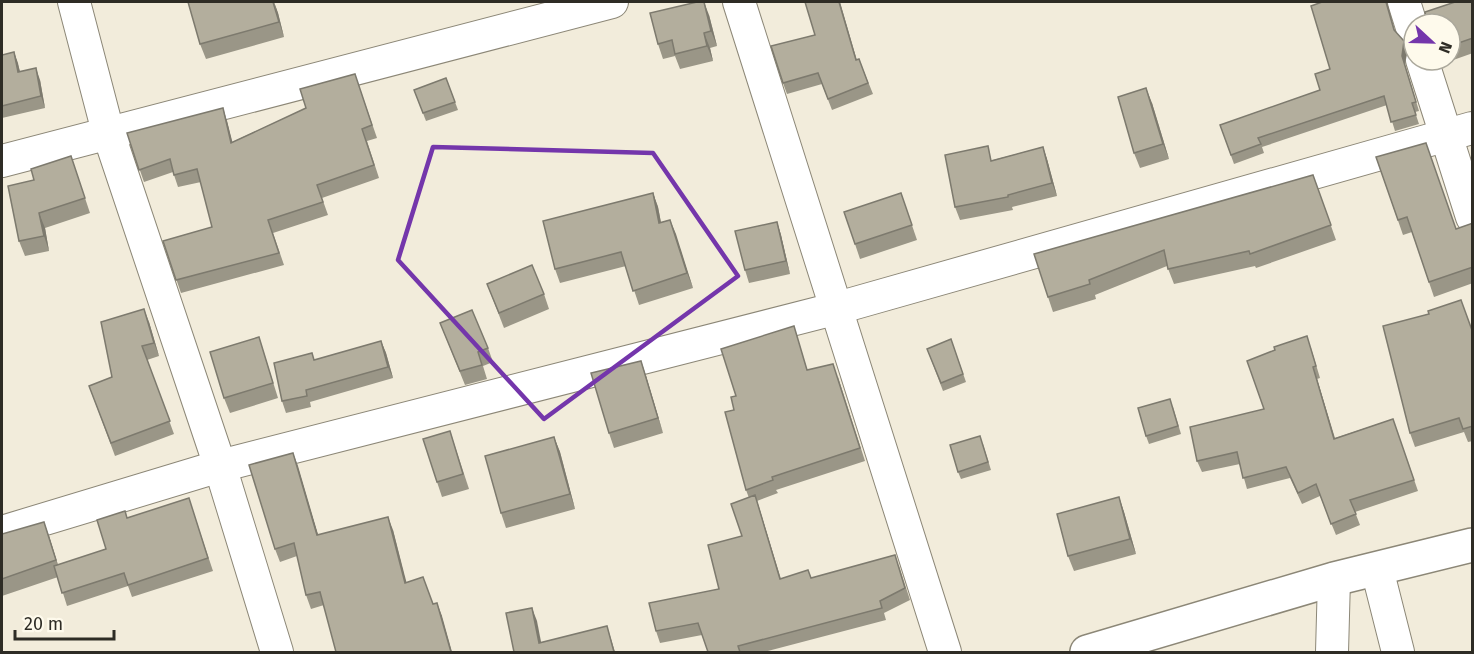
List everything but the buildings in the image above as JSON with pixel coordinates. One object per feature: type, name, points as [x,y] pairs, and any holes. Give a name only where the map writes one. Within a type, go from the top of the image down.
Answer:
[{"type":"highway","points":[[1087,652],[1334,579],[1473,545]]},
{"type":"street","points":[[74,2],[108,132],[219,466],[277,652]]},
{"type":"street","points":[[2,161],[612,2]]},
{"type":"street","points":[[739,2],[834,309],[945,652]]},
{"type":"street","points":[[1428,72],[1460,132],[1473,217]]},
{"type":"street","points":[[2,532],[219,466],[834,309],[1460,132]]},
{"type":"street","points":[[1377,569],[1398,652]]},
{"type":"street","points":[[1332,652],[1334,579]]},
{"type":"highlighted area","points":[[433,147],[653,153],[738,276],[544,419],[398,260]]}]
